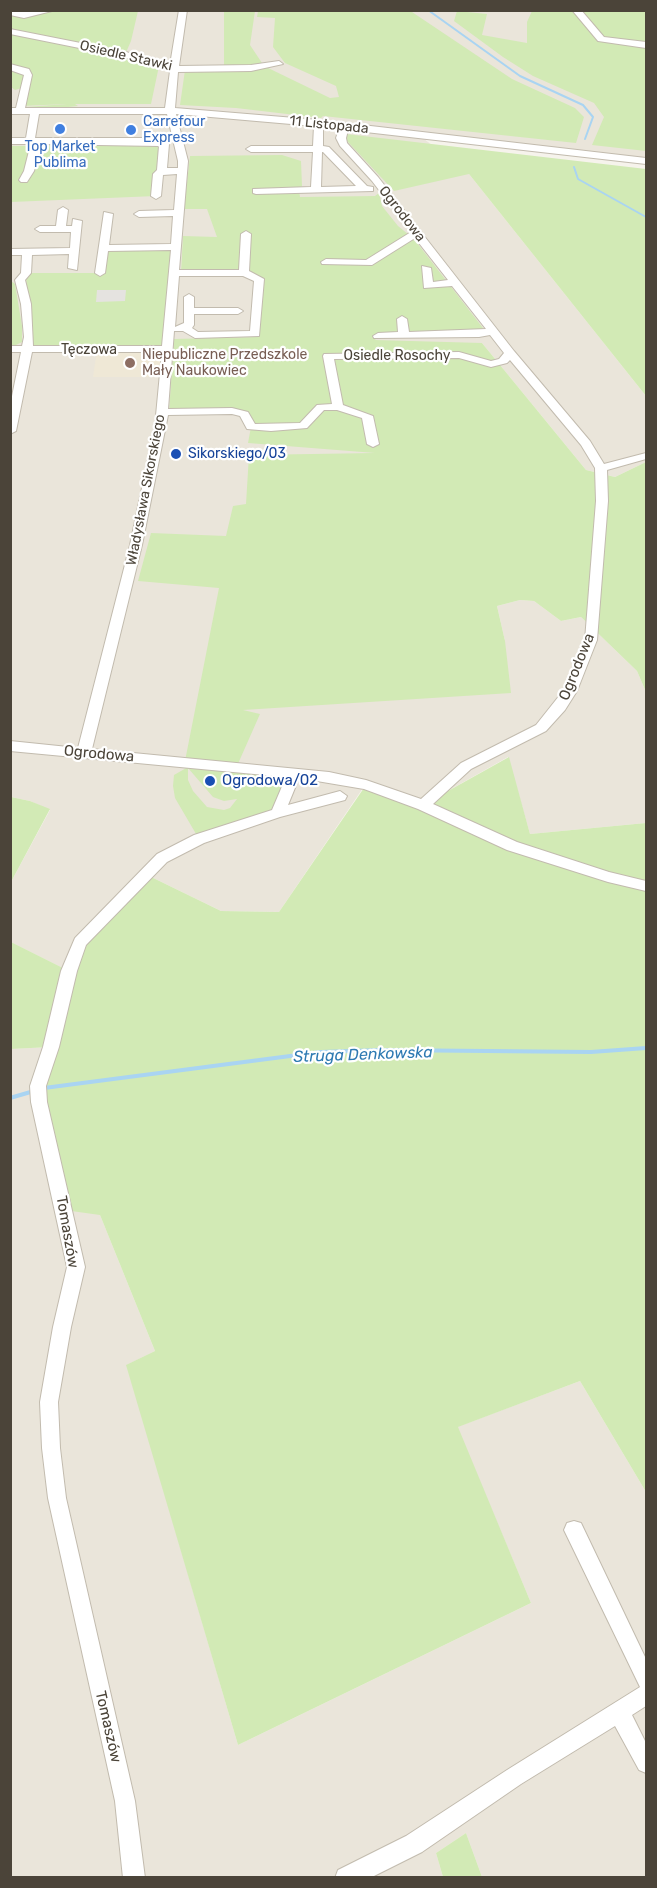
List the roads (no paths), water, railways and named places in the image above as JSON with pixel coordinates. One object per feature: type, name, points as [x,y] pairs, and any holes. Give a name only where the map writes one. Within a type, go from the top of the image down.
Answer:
[{"type":"street","points":[[10,12],[24,15],[52,10]]},
{"type":"street","name":"Władysława Sikorskiego","points":[[84,752],[136,545],[160,426],[183,171],[179,140],[169,104],[183,10]]},
{"type":"street","points":[[576,10],[601,39],[646,45]]},
{"type":"street","name":"Osiedle Stawki","points":[[10,31],[126,55],[174,69],[251,68],[279,64]]},
{"type":"street","points":[[10,67],[27,71],[28,75],[15,111]]},
{"type":"street","name":"11 Listopada","points":[[15,111],[171,111],[320,123],[343,129],[646,161]]},
{"type":"street","points":[[24,180],[29,171],[35,147],[30,141],[35,111]]},
{"type":"street","points":[[316,190],[320,123]]},
{"type":"street","name":"Ogrodowa","points":[[343,129],[343,144],[382,188],[510,353]]},
{"type":"street","points":[[10,141],[155,141],[164,144],[162,171],[158,174],[156,196]]},
{"type":"street","points":[[251,149],[327,150],[364,189]]},
{"type":"street","points":[[162,171],[183,171]]},
{"type":"street","points":[[256,191],[382,188]]},
{"type":"street","points":[[61,229],[63,210]]},
{"type":"street","points":[[139,214],[179,213]]},
{"type":"street","points":[[100,273],[108,214]]},
{"type":"street","points":[[40,229],[61,229],[77,225],[73,268]]},
{"type":"street","points":[[326,262],[368,262],[417,233]]},
{"type":"street","points":[[244,273],[246,234]]},
{"type":"street","points":[[105,248],[176,247]]},
{"type":"street","points":[[10,252],[74,252]]},
{"type":"street","points":[[10,431],[29,350],[26,304],[19,277],[27,252]]},
{"type":"street","points":[[426,268],[428,286],[456,282]]},
{"type":"street","points":[[169,330],[186,328],[195,334],[255,334],[259,279],[244,273],[174,273]]},
{"type":"street","points":[[186,328],[189,325],[189,297]]},
{"type":"street","points":[[190,311],[238,311]]},
{"type":"street","points":[[402,319],[404,335]]},
{"type":"street","points":[[378,336],[494,331]]},
{"type":"street","name":"Tęczowa","points":[[10,349],[167,350]]},
{"type":"street","points":[[510,353],[586,443],[601,468],[646,456]]},
{"type":"street","name":"Osiedle Rosochy","points":[[338,407],[328,356],[438,354],[459,356],[491,364],[503,361],[510,353]]},
{"type":"street","points":[[161,412],[232,411],[244,414],[251,427],[271,428],[303,426],[321,407],[338,407],[367,416],[373,444]]},
{"type":"street","name":"Ogrodowa","points":[[423,805],[466,766],[541,728],[561,707],[570,691],[591,640],[595,611],[602,491],[601,468]]},
{"type":"street","name":"Ogrodowa","points":[[10,746],[295,773],[366,785],[423,805],[512,846],[608,877],[646,886]]},
{"type":"street","points":[[277,813],[295,773]]},
{"type":"street","name":"Tomaszów","points":[[134,1878],[125,1801],[59,1510],[54,1478],[49,1402],[62,1327],[76,1268],[38,1094],[69,971],[80,942],[162,858],[199,839],[277,813],[340,796]]},
{"type":"street","points":[[574,1530],[646,1680]]},
{"type":"street","points":[[346,1878],[414,1844],[646,1695]]},
{"type":"street","points":[[619,1712],[646,1763]]},
{"type":"waterway","name":"Struga Denkowska","points":[[428,10],[520,76],[583,105],[593,117],[585,139]]},
{"type":"waterway","name":"Struga Denkowska","points":[[574,167],[578,179],[646,217]]},
{"type":"waterway","name":"Struga Denkowska","points":[[44,1088],[321,1052],[381,1050],[591,1052],[646,1048]]},
{"type":"waterway","name":"Struga Denkowska","points":[[10,1098],[34,1091]]},
{"type":"place","name":"Top Market Publima","points":[[60,129]]},
{"type":"place","name":"Carrefour Express","points":[[131,130]]},
{"type":"place","name":"Niepubliczne Przedszkole Mały Naukowiec","points":[[130,363]]},
{"type":"place","name":"Sikorskiego/03","points":[[176,454]]},
{"type":"place","name":"Ogrodowa/02","points":[[210,781]]}]
